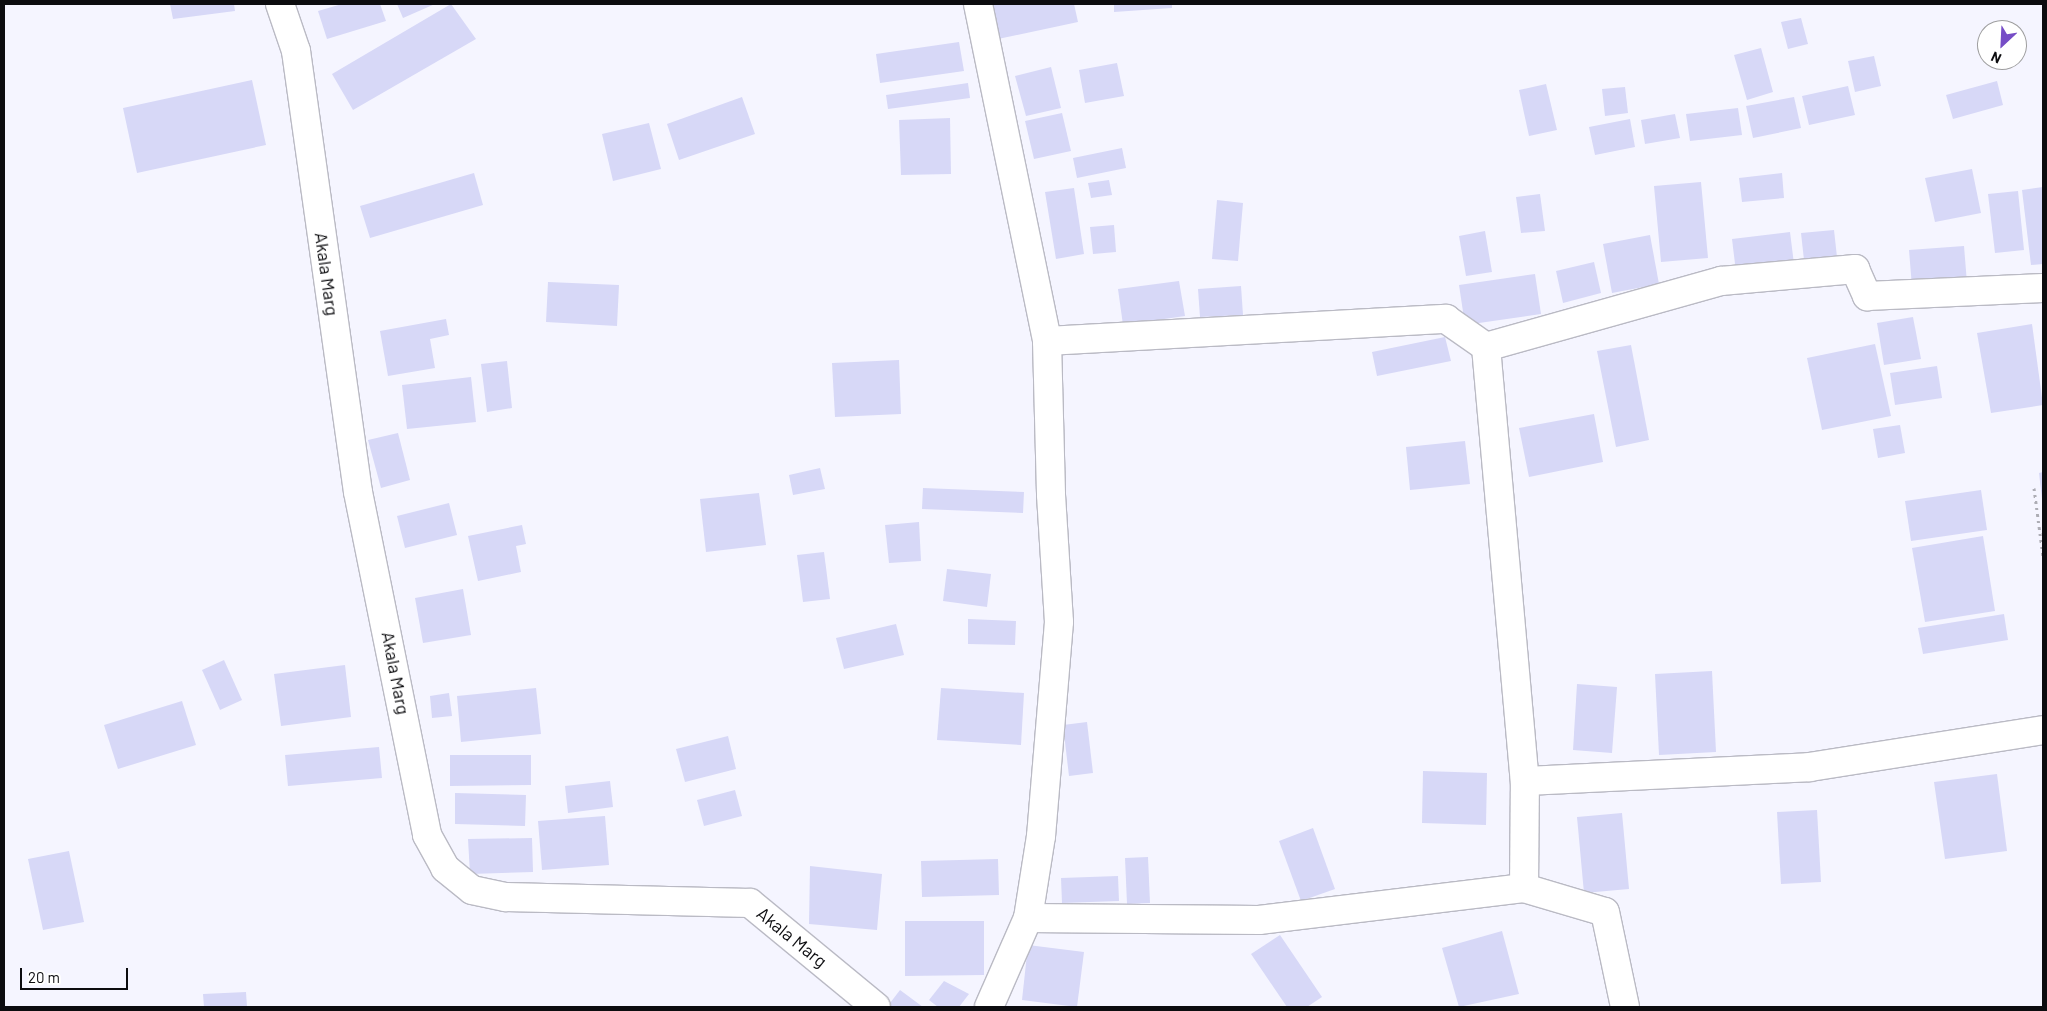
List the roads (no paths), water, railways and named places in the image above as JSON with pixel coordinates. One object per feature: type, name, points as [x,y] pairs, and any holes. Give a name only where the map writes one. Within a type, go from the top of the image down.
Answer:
[{"type":"street","name":"Akala Marg","points":[[280,4],[296,51],[358,492],[427,835],[445,868],[472,890],[506,897],[750,903],[876,1007]]},
{"type":"street","points":[[978,4],[1047,341],[1051,495],[1059,622],[1041,836],[1028,918],[989,1007]]},
{"type":"street","points":[[1486,347],[1721,281],[1855,269],[1867,296],[2043,288]]},
{"type":"street","points":[[1047,341],[1446,319],[1486,347],[1525,780],[1524,888]]},
{"type":"street","points":[[1525,780],[1810,767],[2043,730]]},
{"type":"street","points":[[1028,918],[1259,920],[1524,888],[1605,912],[1625,1007]]}]
